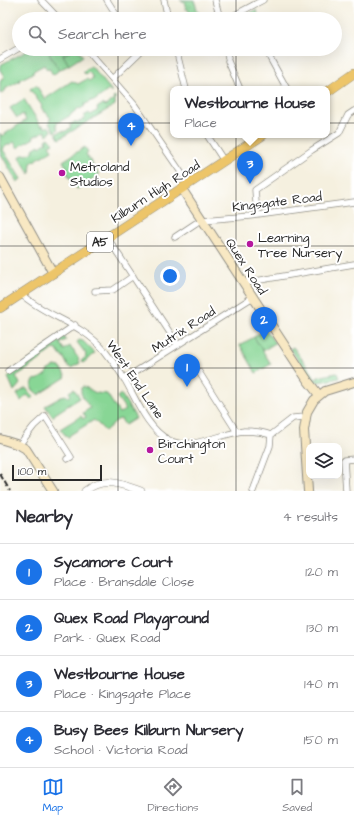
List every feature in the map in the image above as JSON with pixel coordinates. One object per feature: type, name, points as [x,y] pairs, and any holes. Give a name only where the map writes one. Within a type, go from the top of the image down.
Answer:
[{"type":"main road","points":[[330,90],[354,73]]},
{"type":"main road","name":"Kilburn High Road","points":[[0,308],[258,138]]},
{"type":"main road","points":[[0,177],[53,273]]},
{"type":"main road","name":"Quex Road","points":[[186,186],[203,220],[252,297],[319,395]]},
{"type":"main road","points":[[308,491],[304,430],[305,417],[309,407],[319,395],[331,388],[354,382]]},
{"type":"main road","points":[[0,439],[19,445],[26,449],[53,491]]},
{"type":"street","points":[[41,0],[52,12]]},
{"type":"street","points":[[107,0],[115,12]]},
{"type":"street","points":[[164,0],[167,12]]},
{"type":"street","points":[[216,0],[219,12]]},
{"type":"street","points":[[241,12],[263,0]]},
{"type":"street","points":[[0,59],[12,52]]},
{"type":"street","points":[[93,56],[134,104],[186,186]]},
{"type":"street","points":[[113,78],[136,56]]},
{"type":"street","points":[[178,56],[185,86]]},
{"type":"street","points":[[227,56],[239,86]]},
{"type":"street","points":[[270,56],[285,86]]},
{"type":"street","points":[[257,215],[255,190],[339,133],[348,116],[354,111]]},
{"type":"street","points":[[209,138],[224,161]]},
{"type":"street","name":"Kingsgate Road","points":[[203,220],[257,215],[354,202]]},
{"type":"street","points":[[175,237],[203,220]]},
{"type":"street","points":[[107,237],[178,345]]},
{"type":"street","points":[[243,282],[354,264]]},
{"type":"street","points":[[96,291],[113,290],[133,276]]},
{"type":"street","name":"West End Lane","points":[[21,294],[28,300],[74,325],[90,336],[104,350],[124,379],[144,414],[158,432],[169,440],[188,443],[237,432],[254,431],[271,435]]},
{"type":"street","name":"Mutrix Road","points":[[124,379],[252,297]]},
{"type":"street","points":[[8,371],[74,325]]},
{"type":"street","points":[[199,372],[237,432]]},
{"type":"street","points":[[19,445],[34,426],[45,416],[71,456],[67,459]]},
{"type":"street","points":[[253,491],[270,446],[271,435],[292,418],[305,417]]},
{"type":"street","points":[[346,491],[344,460],[354,459]]},
{"type":"street","points":[[85,491],[97,484],[108,482],[141,491]]},
{"type":"green space","points":[[180,0],[194,0],[198,12],[189,12],[188,9],[186,9],[184,1]]},
{"type":"green space","points":[[17,56],[51,56],[59,70],[53,75],[49,68],[47,69],[44,65],[5,89],[6,90],[0,94],[0,82],[4,76],[0,70],[0,65]]},
{"type":"green space","points":[[51,56],[64,56],[69,65],[59,70]]},
{"type":"green space","points":[[64,56],[83,56],[69,65]]},
{"type":"green space","points":[[91,66],[111,90],[111,93],[109,90],[94,101],[93,100],[84,105],[85,106],[80,109],[79,108],[71,115],[57,123],[56,125],[58,129],[55,132],[49,123],[49,120],[51,119],[46,112],[44,112],[41,107],[42,106],[30,89],[36,85],[45,99],[72,81],[78,84],[87,79],[89,81],[93,78],[89,72],[85,74],[83,72]]},
{"type":"green space","points":[[115,96],[115,105],[59,139],[56,133],[64,132],[71,128],[70,125],[85,118],[84,116],[89,113],[91,115],[103,104],[105,106],[114,100],[113,98]]},
{"type":"green space","points":[[24,99],[41,126],[43,125],[45,128],[48,126],[52,131],[47,135],[45,131],[33,137],[34,138],[18,148],[14,142],[2,148],[21,179],[17,182],[0,152],[0,133],[2,136],[26,120],[23,114],[17,118],[10,108]]},
{"type":"green space","points":[[49,138],[53,143],[49,145],[52,150],[31,163],[30,174],[19,157],[34,151],[33,149],[39,145],[40,147],[47,142],[46,140]]},
{"type":"green space","points":[[85,147],[88,152],[86,154],[99,175],[77,189],[65,170],[67,168],[63,161]]},
{"type":"green space","points":[[265,329],[275,343],[263,351],[254,337]]},
{"type":"green space","points":[[61,335],[63,335],[66,340],[60,343],[64,350],[70,346],[79,358],[80,363],[71,368],[56,349],[52,350],[42,357],[43,358],[16,376],[20,384],[14,391],[8,377]]},
{"type":"green space","points":[[254,337],[271,364],[256,373],[240,345]]},
{"type":"green space","points":[[79,340],[83,341],[95,353],[83,363],[81,361],[86,357],[86,354],[77,342]]},
{"type":"green space","points":[[293,347],[313,374],[314,378],[318,379],[318,377],[337,373],[339,378],[319,382],[313,381],[290,349]]},
{"type":"green space","points":[[55,366],[60,367],[66,377],[39,395],[32,389],[33,382],[47,374],[47,371]]},
{"type":"green space","points":[[83,386],[96,393],[107,394],[119,413],[126,410],[117,397],[121,394],[136,418],[125,425],[121,419],[117,420],[105,431],[94,420],[70,435],[68,438],[60,429],[81,416],[83,419],[86,417],[83,413],[90,408],[84,400],[81,391]]},
{"type":"green space","points":[[26,388],[33,397],[31,399],[27,395],[21,401],[17,394]]},
{"type":"green space","points":[[74,389],[80,398],[55,414],[53,417],[45,406],[65,395],[69,397],[71,395],[69,392]]},
{"type":"railway","points":[[0,474],[10,491]]},
{"type":"place","name":"Busy Bees Kilburn Nursery","points":[[131,146]]},
{"type":"place","name":"Metroland Studios","points":[[62,173]]},
{"type":"place","name":"Westbourne House","points":[[250,184]]},
{"type":"place","name":"Learning Tree Nursery","points":[[250,244]]},
{"type":"place","name":"Quex Road Playground","points":[[264,340]]},
{"type":"place","name":"Sycamore Court","points":[[187,387]]},
{"type":"place","name":"Birchington Court","points":[[150,450]]}]
